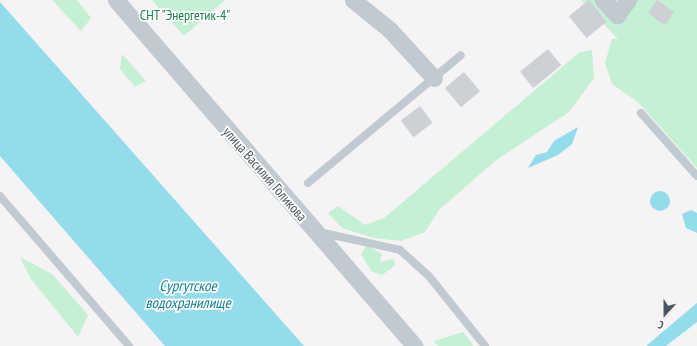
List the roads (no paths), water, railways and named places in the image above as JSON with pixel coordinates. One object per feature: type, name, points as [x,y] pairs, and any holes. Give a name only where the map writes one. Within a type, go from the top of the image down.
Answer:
[{"type":"street","name":"улица Василия Голикова","points":[[116,0],[314,231],[415,346]]},
{"type":"street","points":[[353,0],[390,30],[434,78]]},
{"type":"street","points":[[603,0],[617,15],[628,0]]},
{"type":"lane","points":[[308,183],[461,55]]},
{"type":"lane","points":[[641,113],[697,176]]},
{"type":"lane","points":[[0,196],[129,346]]},
{"type":"lane","points":[[314,231],[400,250],[428,275],[485,346]]},
{"type":"water","name":"Сургутское водохранилище","points":[[0,2],[304,346],[165,346],[0,156]]},
{"type":"water","points":[[578,127],[572,144],[558,155],[528,168],[536,155],[547,152],[554,141]]},
{"type":"water","points":[[660,191],[667,194],[670,201],[667,208],[660,211],[653,208],[650,201],[653,194]]},
{"type":"water","points":[[691,210],[697,213],[697,233],[686,228],[682,214]]},
{"type":"water","points":[[697,303],[697,322],[666,346],[646,346]]},
{"type":"park label","name":"СНТ \"Энергетик-4\"","points":[[185,15]]}]
